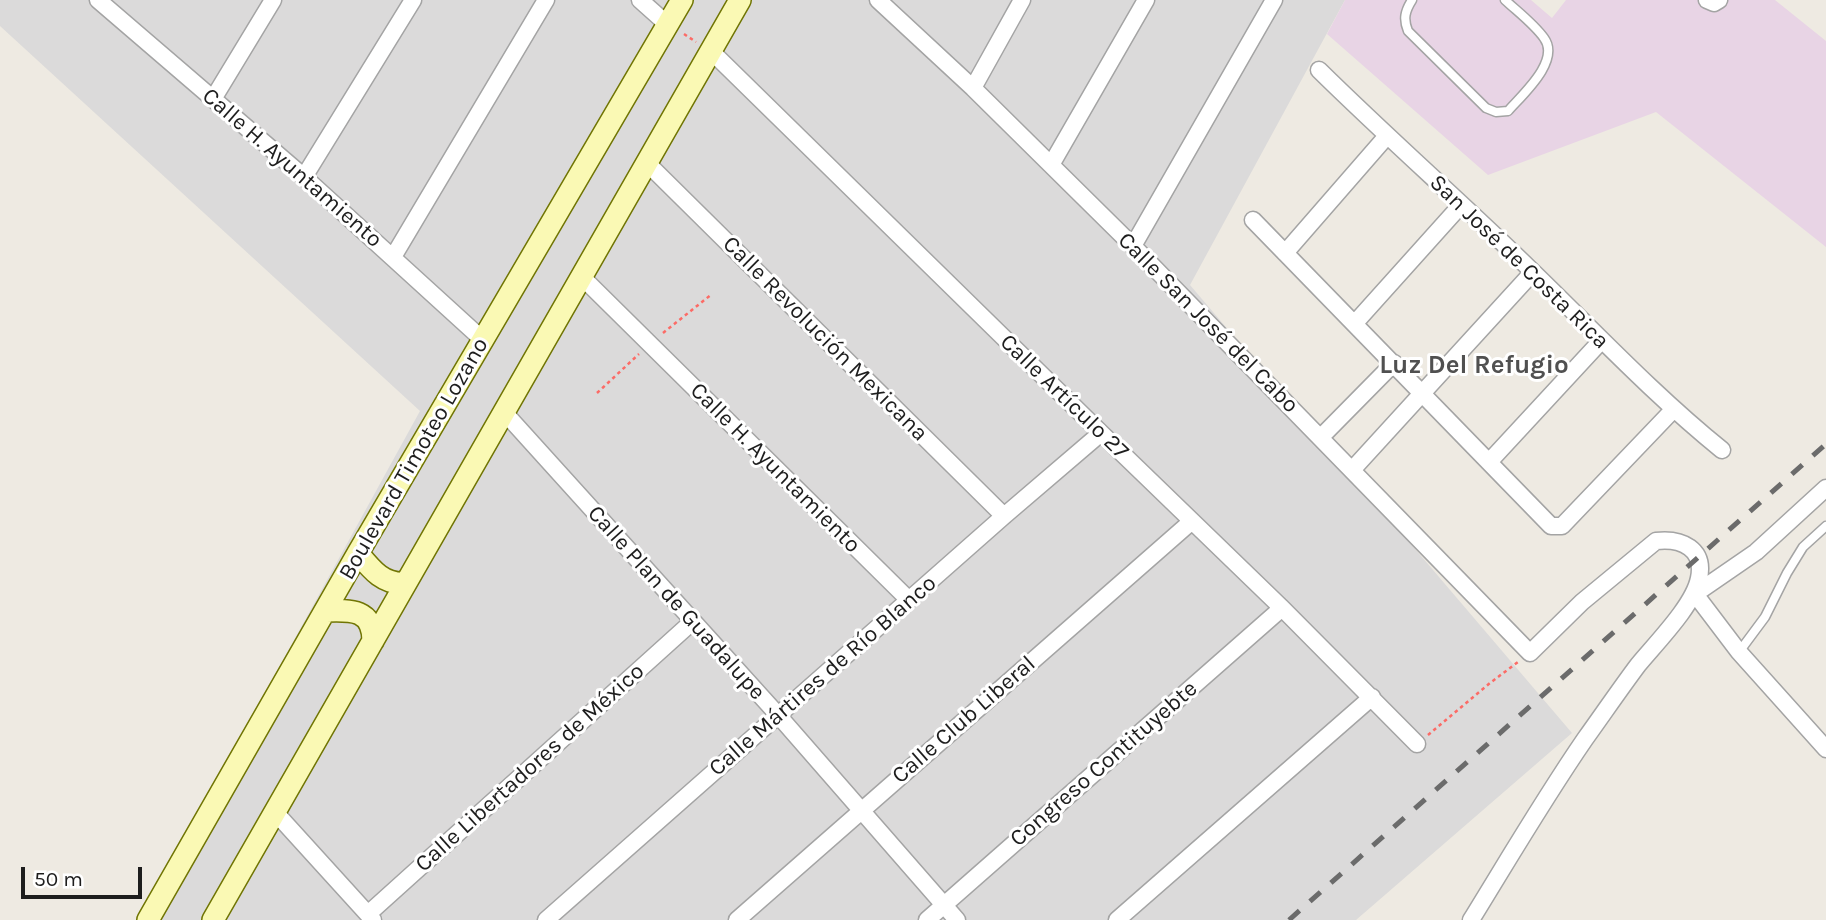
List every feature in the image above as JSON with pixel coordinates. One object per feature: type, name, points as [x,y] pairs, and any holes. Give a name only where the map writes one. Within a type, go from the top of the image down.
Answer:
[{"type":"main road","name":"Boulevard Timoteo Lozano","points":[[148,920],[358,553],[682,0]]},
{"type":"main road","points":[[213,920],[740,0]]},
{"type":"main road","points":[[358,553],[380,577],[390,582],[406,583]]},
{"type":"main road","points":[[326,611],[360,613],[368,619],[373,629],[373,641]]},
{"type":"street","name":"Calle H. Ayuntamiento","points":[[98,0],[304,177],[483,340]]},
{"type":"street","points":[[212,99],[273,0]]},
{"type":"street","points":[[304,177],[413,0]]},
{"type":"street","points":[[393,257],[546,0]]},
{"type":"street","points":[[640,0],[668,25]]},
{"type":"street","name":"Calle San José del Cabo","points":[[878,0],[895,7],[972,88],[1133,246],[1321,437],[1530,653]]},
{"type":"street","points":[[972,88],[1022,0]]},
{"type":"street","points":[[1051,165],[1146,0]]},
{"type":"street","points":[[1133,246],[1274,0]]},
{"type":"street","points":[[1707,0],[1717,3],[1719,0]]},
{"type":"street","name":"Calle Artículo 27","points":[[711,51],[1282,608],[1417,744]]},
{"type":"street","name":"San José de Costa Rica","points":[[1320,70],[1386,137],[1533,272],[1673,410],[1722,450]]},
{"type":"street","points":[[1285,253],[1386,137]]},
{"type":"street","name":"Calle Revolución Mexicana","points":[[647,163],[1003,516]]},
{"type":"street","points":[[1355,323],[1461,205]]},
{"type":"street","points":[[1253,220],[1551,526],[1562,526],[1673,410]]},
{"type":"street","points":[[1352,470],[1533,272]]},
{"type":"street","name":"Calle H. Ayuntamiento","points":[[581,276],[909,600]]},
{"type":"street","points":[[1489,462],[1601,341]]},
{"type":"street","points":[[1321,437],[1394,363]]},
{"type":"street","name":"Calle Plan de Guadalupe","points":[[504,412],[778,715],[957,920]]},
{"type":"street","name":"Calle Mártires de Río Blanco","points":[[546,920],[1003,516],[1101,433]]},
{"type":"street","points":[[1471,920],[1583,742],[1636,667],[1695,594],[1756,552],[1826,488]]},
{"type":"street","name":"Calle Club Liberal","points":[[737,920],[1192,521]]},
{"type":"street","points":[[1530,653],[1582,602],[1656,541],[1682,542],[1692,549],[1698,558],[1700,575],[1695,594]]},
{"type":"street","points":[[1695,594],[1739,652],[1826,749]]},
{"type":"street","name":"Congreso Contituyebte","points":[[927,920],[1282,608]]},
{"type":"street","name":"Calle Libertadores de México","points":[[370,917],[692,622]]},
{"type":"street","points":[[1117,920],[1372,697]]},
{"type":"street","points":[[274,811],[370,917]]},
{"type":"lane","points":[[1412,0],[1406,9],[1404,22],[1408,31],[1486,108],[1496,112],[1508,111],[1543,72],[1548,55],[1546,40],[1505,0]]},
{"type":"lane","points":[[1739,652],[1765,617],[1803,547],[1826,526]]},
{"type":"path","points":[[668,25],[711,51]]},
{"type":"path","points":[[1417,744],[1530,653]]},
{"type":"shaded area","points":[[0,0],[1345,0],[1190,285],[1572,733],[1356,920],[140,920],[420,411],[0,26]]},
{"type":"shaded area","points":[[1345,0],[1531,0],[1552,18],[1566,0],[1775,0],[1826,41],[1826,247],[1656,112],[1488,175],[1327,34]]},
{"type":"railway","points":[[1289,920],[1826,444]]},
{"type":"district","name":"Luz Del Refugio","points":[[1474,366]]}]
